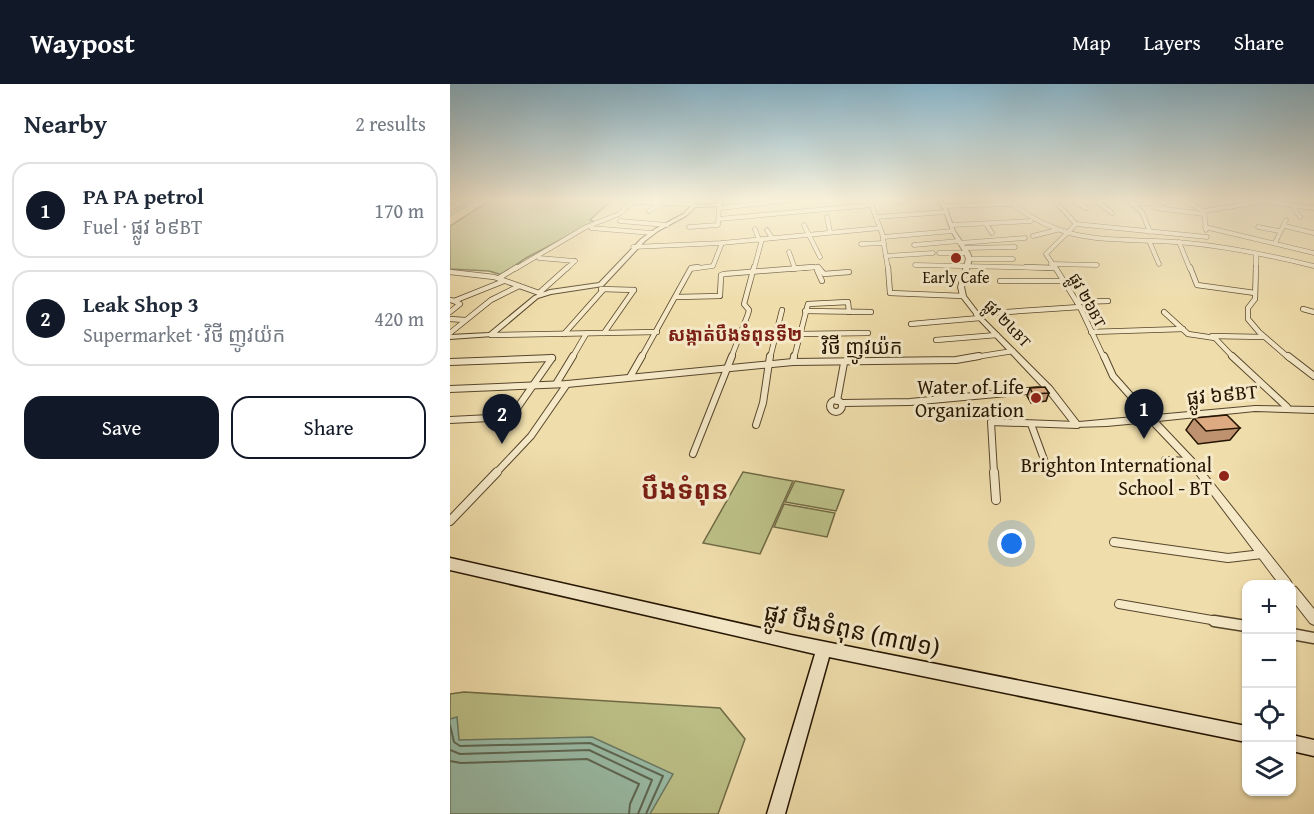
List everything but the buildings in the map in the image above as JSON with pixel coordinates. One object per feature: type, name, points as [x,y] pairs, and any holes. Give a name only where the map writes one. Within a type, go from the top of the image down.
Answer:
[{"type":"main road","name":"ផ្លូវ បឹងទំពុន (៣៧១)","points":[[450,564],[824,649],[1242,733]]},
{"type":"main road","points":[[776,814],[824,649]]},
{"type":"main road","points":[[1296,744],[1314,748]]},
{"type":"street","points":[[452,300],[502,279],[576,233]]},
{"type":"street","points":[[564,334],[633,247],[652,233]]},
{"type":"street","points":[[693,454],[711,418],[748,314],[744,304],[761,239],[757,233]]},
{"type":"street","points":[[769,233],[772,238]]},
{"type":"street","points":[[633,247],[722,243],[818,233]]},
{"type":"street","points":[[882,233],[891,294],[963,296]]},
{"type":"street","points":[[883,237],[913,233]]},
{"type":"street","points":[[955,233],[964,249],[1013,259]]},
{"type":"street","points":[[1033,236],[1045,233]]},
{"type":"street","points":[[1068,233],[1150,243],[1179,242],[1210,246],[1314,266]]},
{"type":"street","name":"ផ្លូវ ២៦BT","points":[[1068,233],[1046,254],[1078,304],[1116,380],[1153,420]]},
{"type":"street","points":[[1162,233],[1207,237]]},
{"type":"street","points":[[1206,233],[1210,246]]},
{"type":"street","points":[[1232,233],[1314,253]]},
{"type":"street","points":[[1275,243],[1278,233]]},
{"type":"street","points":[[807,234],[820,257]]},
{"type":"street","points":[[1087,237],[1088,243]]},
{"type":"street","points":[[939,253],[1025,238]]},
{"type":"street","points":[[1179,242],[1197,285],[1255,293]]},
{"type":"street","points":[[630,377],[691,268],[713,266],[722,243]]},
{"type":"street","points":[[861,244],[884,243]]},
{"type":"street","points":[[1150,243],[1160,264]]},
{"type":"street","points":[[914,245],[964,249],[1015,247]]},
{"type":"street","name":"ផ្លូវ ២៤BT","points":[[964,249],[967,267],[961,287],[963,296],[978,316],[1049,389],[1077,425]]},
{"type":"street","points":[[789,252],[795,269]]},
{"type":"street","points":[[886,256],[933,253]]},
{"type":"street","points":[[1256,255],[1255,299],[1248,308],[1247,316],[1264,337],[1307,373],[1314,376]]},
{"type":"street","points":[[491,336],[575,262],[539,258]]},
{"type":"street","points":[[915,265],[967,267],[1097,265]]},
{"type":"street","points":[[676,297],[720,296],[722,274],[816,267],[825,274],[849,272]]},
{"type":"street","points":[[816,267],[822,281]]},
{"type":"street","points":[[450,272],[502,279],[540,294],[601,288],[634,290],[604,333]]},
{"type":"street","points":[[1000,280],[1065,281]]},
{"type":"street","points":[[450,335],[491,300],[519,286]]},
{"type":"street","points":[[450,312],[460,304],[452,300]]},
{"type":"street","points":[[911,324],[1108,301]]},
{"type":"street","points":[[793,362],[805,311],[810,302],[846,302],[849,303],[849,312]]},
{"type":"street","points":[[1304,309],[1314,312]]},
{"type":"street","points":[[756,424],[763,403],[768,364],[782,310]]},
{"type":"street","points":[[805,311],[871,312]]},
{"type":"street","points":[[1164,312],[1191,335],[1264,337]]},
{"type":"street","points":[[450,320],[465,320]]},
{"type":"street","points":[[1091,332],[1183,329]]},
{"type":"street","points":[[450,335],[657,332]]},
{"type":"street","points":[[799,334],[868,333]]},
{"type":"street","points":[[556,384],[586,334]]},
{"type":"street","points":[[936,339],[997,335]]},
{"type":"street","points":[[1212,336],[1287,407]]},
{"type":"street","name":"វិថី ញូវយ៉ក","points":[[450,389],[567,384],[793,362],[956,360],[1013,351]]},
{"type":"street","points":[[450,362],[552,358],[511,417],[450,420]]},
{"type":"street","points":[[844,363],[840,402],[910,402],[1049,389]]},
{"type":"street","points":[[450,521],[531,436],[567,384]]},
{"type":"street","name":"ផ្លូវ ៦៩BT","points":[[996,500],[991,422],[1077,425],[1153,420],[1206,412],[1287,407],[1314,410]]},
{"type":"street","points":[[1153,420],[1191,462],[1282,580]]},
{"type":"street","points":[[1031,424],[1049,474]]},
{"type":"street","points":[[1165,460],[1191,462]]},
{"type":"street","points":[[1114,542],[1228,558],[1262,555]]},
{"type":"street","points":[[1296,596],[1314,619]]},
{"type":"street","points":[[1119,604],[1242,625]]},
{"type":"street","points":[[1296,635],[1314,638]]},
{"type":"green space","points":[[450,233],[574,233],[526,258],[502,275],[489,271],[450,269]]},
{"type":"green space","points":[[743,472],[793,481],[760,554],[703,543]]},
{"type":"green space","points":[[795,481],[844,490],[836,511],[785,502]]},
{"type":"green space","points":[[784,504],[835,513],[827,537],[774,527]]},
{"type":"green space","points":[[464,692],[720,708],[745,739],[718,814],[450,814],[450,694]]},
{"type":"water","points":[[457,717],[459,740],[592,737],[673,774],[650,814],[450,814],[450,719]]},
{"type":"place","name":"Early Cafe","points":[[956,258]]},
{"type":"place","name":"Water of Life Organization","points":[[1036,398]]},
{"type":"place","name":"PA PA petrol","points":[[1144,439]]},
{"type":"place","name":"Leak Shop 3","points":[[502,444]]},
{"type":"place","name":"Brighton International School - BT","points":[[1224,476]]},
{"type":"district","name":"សង្កាត់បឹងទំពុនទី២","points":[[735,334]]},
{"type":"district","name":"បឹងទំពុន","points":[[685,489]]}]
